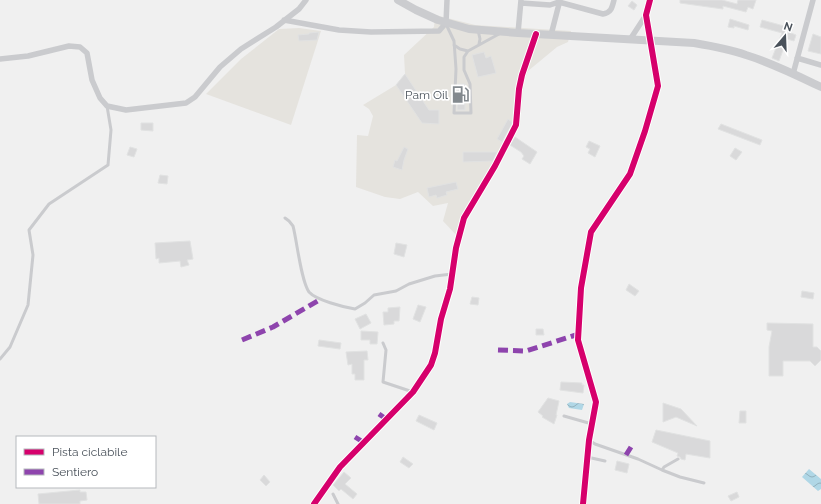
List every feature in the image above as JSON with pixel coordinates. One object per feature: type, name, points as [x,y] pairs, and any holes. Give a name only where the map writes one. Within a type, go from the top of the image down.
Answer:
[{"type":"main road","points":[[398,0],[423,14],[446,23],[478,30],[650,39],[694,43],[722,48],[746,55],[821,87]]},
{"type":"street","points":[[0,59],[28,56],[69,46],[80,47],[88,53],[92,80],[100,98],[107,106],[126,110],[186,103],[195,97],[220,67],[236,53],[299,9],[306,0]]},
{"type":"street","points":[[284,20],[339,30],[371,32],[439,31],[446,23],[447,0]]},
{"type":"street","points":[[518,33],[521,1],[550,5],[560,1],[603,14],[611,11],[614,0]]},
{"type":"street","points":[[631,38],[646,15],[650,0]]},
{"type":"street","points":[[793,74],[813,0]]},
{"type":"street","points":[[551,35],[560,1]]},
{"type":"street","points":[[583,504],[589,440],[596,402],[578,340],[581,288],[591,232],[630,174],[645,131],[658,86],[646,15]]},
{"type":"street","points":[[317,504],[332,477],[340,467],[413,392],[430,365],[435,354],[441,320],[450,289],[456,248],[464,218],[495,166],[516,125],[519,89],[522,75],[536,34]]},
{"type":"street","points":[[797,58],[821,65]]},
{"type":"lane","points":[[446,23],[454,41],[456,69],[454,114],[471,113],[470,84],[464,70],[464,57],[468,51],[502,32]]},
{"type":"lane","points":[[478,30],[480,39],[478,45]]},
{"type":"lane","points":[[454,45],[460,49],[468,51]]},
{"type":"lane","points":[[0,359],[10,347],[28,305],[33,255],[29,230],[49,204],[108,165],[111,130],[107,106]]},
{"type":"lane","points":[[285,218],[293,226],[306,287],[315,296],[339,305],[355,309],[374,295],[396,291],[409,284],[435,276],[452,274]]},
{"type":"lane","points":[[383,343],[386,350],[383,382],[413,392]]},
{"type":"lane","points":[[564,416],[592,424]]},
{"type":"lane","points":[[589,440],[595,444],[638,459],[662,470],[704,483]]},
{"type":"lane","points":[[587,457],[605,461]]},
{"type":"lane","points":[[662,470],[664,467],[678,459]]},
{"type":"lane","points":[[334,494],[338,504]]},
{"type":"shaded area","points":[[435,15],[475,25],[571,31],[568,42],[557,47],[528,71],[524,82],[520,125],[483,193],[466,219],[462,237],[457,236],[443,221],[448,203],[433,206],[418,192],[400,199],[385,197],[356,187],[357,135],[368,136],[373,116],[369,109],[363,105],[396,85],[405,74],[404,55],[434,27]]},
{"type":"shaded area","points":[[299,28],[321,31],[291,125],[206,94],[241,59],[279,29]]},
{"type":"water","points":[[570,402],[584,404],[582,410],[569,408],[567,404]]},
{"type":"water","points":[[809,469],[821,479],[821,489],[818,491],[802,477]]},
{"type":"building","points":[[680,0],[722,0],[737,4],[738,0],[756,0],[753,9],[748,7],[746,12],[723,6],[723,9],[680,3]]},
{"type":"building","points":[[632,1],[637,5],[634,10],[628,6]]},
{"type":"building","points":[[730,19],[749,25],[748,30],[734,26],[734,28],[728,27]]},
{"type":"building","points":[[762,20],[793,27],[791,33],[796,35],[794,41],[787,39],[779,61],[772,58],[782,33],[760,27]]},
{"type":"building","points":[[319,32],[317,40],[299,41],[298,35]]},
{"type":"building","points":[[813,34],[821,37],[821,54],[808,51]]},
{"type":"building","points":[[484,52],[486,58],[491,56],[496,73],[478,77],[472,55]]},
{"type":"building","points":[[405,74],[429,110],[439,110],[439,124],[422,123],[396,85]]},
{"type":"building","points":[[458,84],[465,84],[465,110],[457,110]]},
{"type":"building","points":[[508,119],[512,122],[512,124],[502,142],[497,139]]},
{"type":"building","points":[[141,123],[153,123],[153,131],[141,130]]},
{"type":"building","points":[[721,124],[762,140],[760,145],[718,129]]},
{"type":"building","points":[[515,137],[537,152],[530,164],[522,159],[524,156],[521,152],[510,145]]},
{"type":"building","points":[[589,141],[600,146],[595,157],[588,153],[590,149],[586,147]]},
{"type":"building","points":[[130,147],[137,149],[134,157],[127,155]]},
{"type":"building","points":[[404,147],[408,149],[402,170],[393,167],[395,160],[397,161]]},
{"type":"building","points":[[735,148],[742,152],[736,160],[730,156]]},
{"type":"building","points":[[463,152],[497,152],[493,161],[463,162]]},
{"type":"building","points":[[160,175],[168,176],[167,184],[158,183]]},
{"type":"building","points":[[456,182],[458,189],[446,192],[447,195],[437,198],[436,195],[429,197],[427,188]]},
{"type":"building","points":[[190,241],[193,259],[187,260],[189,265],[181,267],[180,261],[159,263],[159,258],[156,259],[155,243]]},
{"type":"building","points":[[396,243],[407,245],[404,257],[394,254]]},
{"type":"building","points":[[629,284],[639,291],[635,296],[626,290]]},
{"type":"building","points":[[802,291],[814,293],[813,299],[801,297]]},
{"type":"building","points":[[472,297],[479,298],[478,305],[470,304]]},
{"type":"building","points":[[418,305],[426,307],[420,322],[413,319]]},
{"type":"building","points":[[400,307],[399,321],[394,321],[394,324],[384,325],[383,312],[388,312],[388,308]]},
{"type":"building","points":[[366,314],[371,323],[360,329],[355,319]]},
{"type":"building","points":[[767,323],[813,324],[813,347],[817,347],[821,351],[821,360],[815,366],[810,361],[783,361],[783,376],[769,376],[769,347],[772,331],[767,330]]},
{"type":"building","points":[[536,329],[543,329],[544,335],[536,335]]},
{"type":"building","points":[[361,331],[378,332],[377,344],[370,344],[370,340],[361,340]]},
{"type":"building","points":[[319,340],[341,343],[340,349],[318,346]]},
{"type":"building","points":[[367,351],[368,360],[364,360],[364,380],[355,380],[355,374],[352,374],[352,364],[348,365],[346,352]]},
{"type":"building","points":[[561,382],[582,383],[582,385],[584,385],[583,393],[560,390]]},
{"type":"building","points":[[548,398],[559,401],[554,424],[542,417],[543,416],[538,412]]},
{"type":"building","points":[[663,403],[681,409],[697,426],[676,417],[663,422]]},
{"type":"building","points":[[740,411],[746,411],[746,423],[739,423]]},
{"type":"building","points":[[419,415],[437,423],[434,430],[416,421]]},
{"type":"building","points":[[656,430],[710,441],[710,458],[686,454],[685,460],[681,459],[677,456],[678,453],[652,442]]},
{"type":"building","points":[[403,457],[413,464],[409,468],[400,462]]},
{"type":"building","points":[[617,461],[629,464],[627,473],[615,470]]},
{"type":"building","points":[[344,472],[351,478],[345,484],[357,494],[353,499],[341,489],[339,491],[333,485]]},
{"type":"building","points":[[264,475],[270,482],[266,486],[260,480]]},
{"type":"building","points":[[80,490],[80,492],[86,492],[87,500],[80,501],[80,504],[39,504],[38,494]]},
{"type":"building","points":[[737,492],[739,497],[731,501],[728,496]]},
{"type":"marked path","points":[[242,340],[273,327],[321,299]]},
{"type":"marked path","points":[[498,350],[526,351],[579,334]]},
{"type":"marked path","points":[[379,414],[386,419]]},
{"type":"marked path","points":[[355,437],[363,442]]},
{"type":"marked path","points":[[626,455],[631,447]]},
{"type":"cycle path","points":[[583,504],[589,440],[596,402],[578,340],[581,288],[591,232],[630,174],[645,131],[658,86],[646,15],[650,0]]},
{"type":"cycle path","points":[[314,504],[340,467],[413,392],[431,365],[435,353],[441,319],[450,289],[456,248],[464,218],[495,166],[516,125],[519,89],[522,75],[536,34]]},
{"type":"place","name":"Pam Oil","points":[[461,95]]}]
